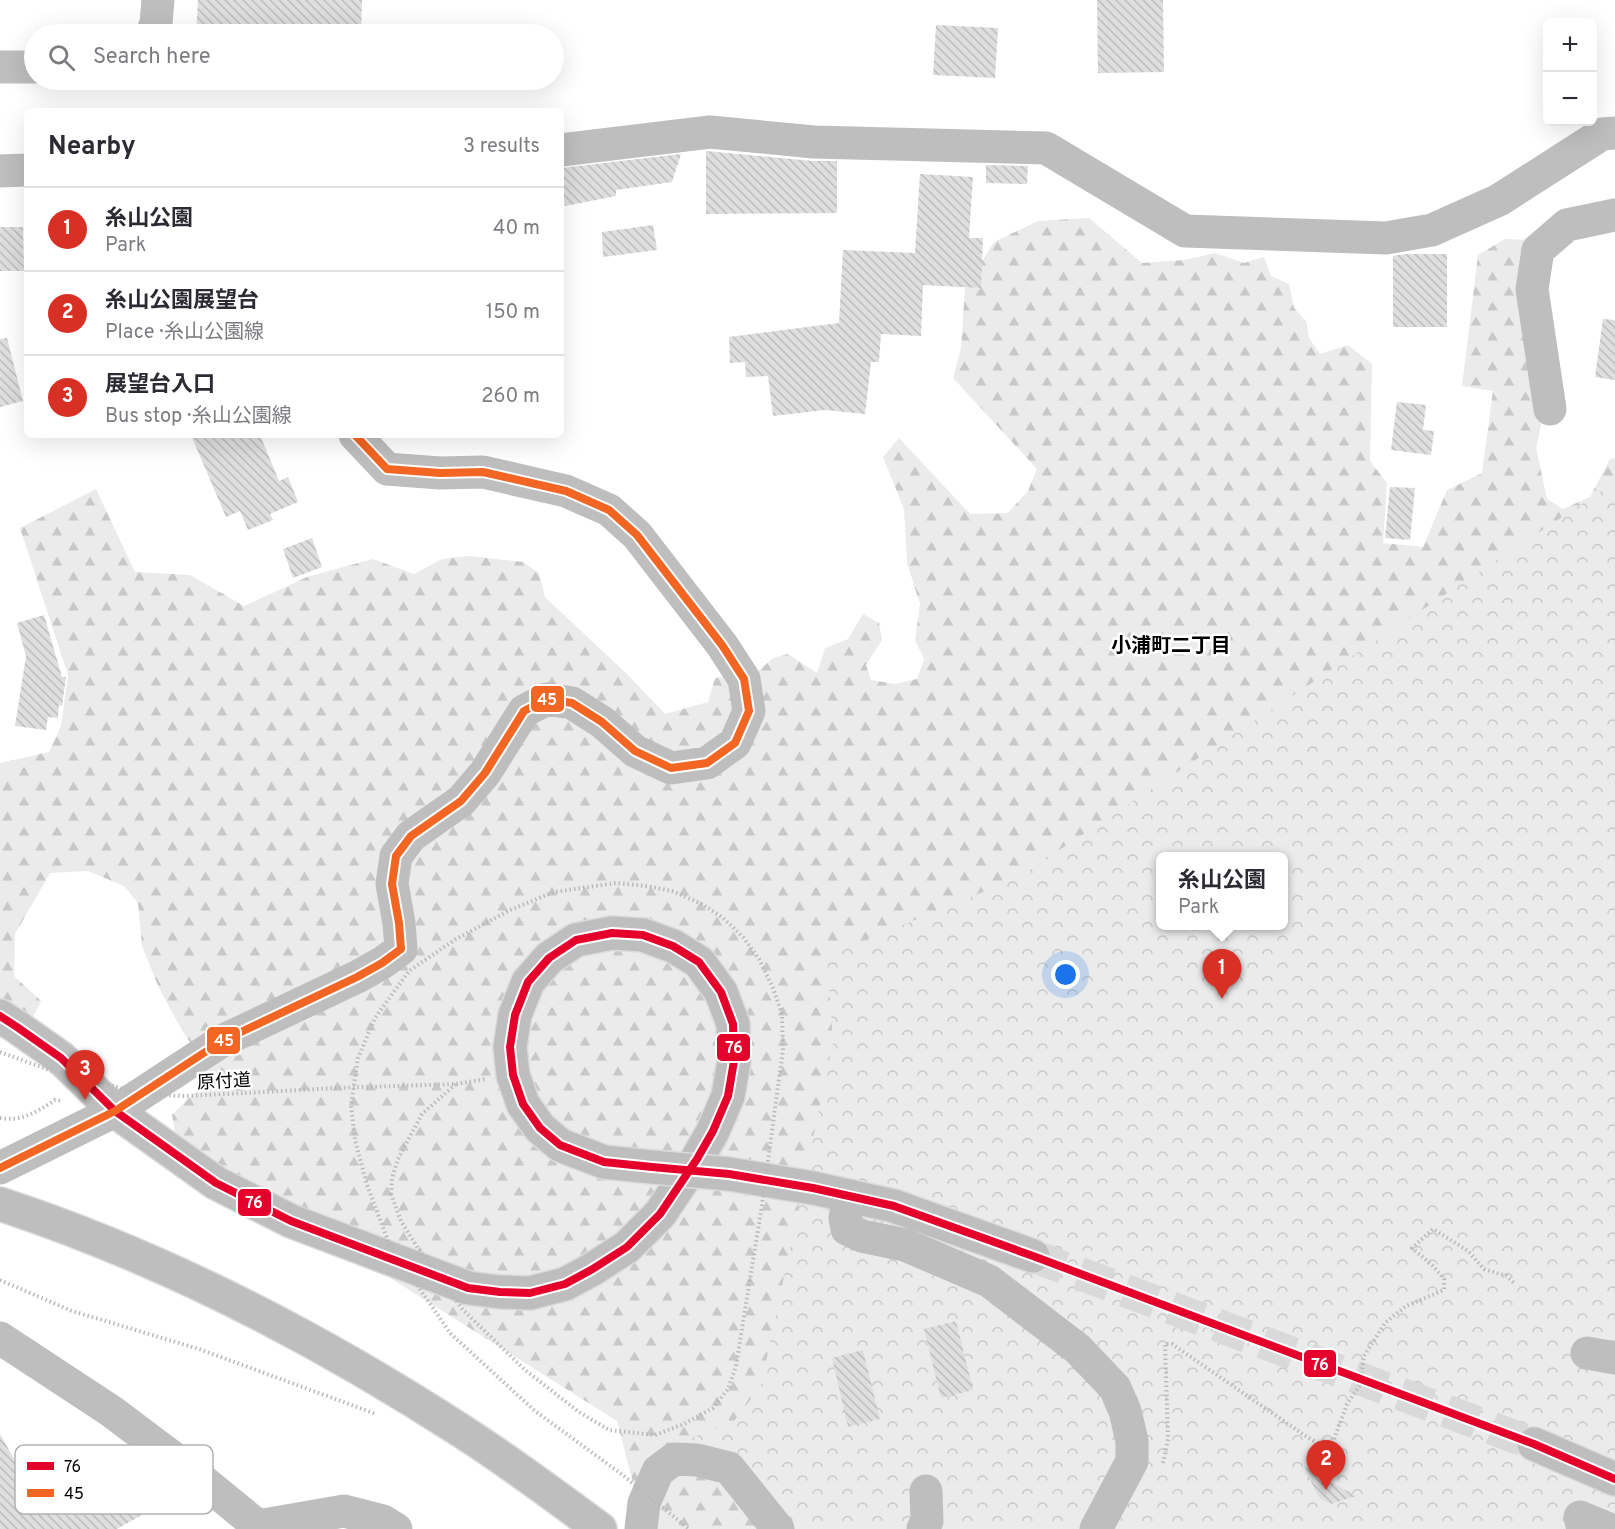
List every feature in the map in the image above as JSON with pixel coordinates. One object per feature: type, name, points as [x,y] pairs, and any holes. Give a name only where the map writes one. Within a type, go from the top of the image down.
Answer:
[{"type":"main road","points":[[156,24],[158,0]]},
{"type":"main road","points":[[0,67],[24,67]]},
{"type":"main road","points":[[564,150],[710,132],[814,142],[1046,148],[1185,231],[1386,238],[1432,230],[1499,200],[1602,134],[1615,133]]},
{"type":"main road","points":[[0,171],[24,170]]},
{"type":"main road","points":[[1550,410],[1532,289],[1538,250],[1567,225],[1615,215]]},
{"type":"main road","points":[[0,1168],[115,1111],[222,1041],[366,972],[401,949],[392,884],[396,856],[411,836],[461,801],[485,773],[524,711],[547,699],[572,704],[602,722],[636,751],[671,768],[707,763],[735,743],[749,711],[744,679],[722,645],[637,535],[609,510],[566,491],[483,472],[387,469],[358,438]]},
{"type":"main road","points":[[0,1016],[61,1058],[115,1111],[216,1183],[291,1221],[468,1288],[530,1293],[565,1284],[627,1247],[660,1214],[698,1159],[728,1096],[734,1061],[733,1024],[721,992],[699,962],[673,946],[643,935],[612,933],[576,940],[549,958],[528,982],[515,1015],[510,1047],[513,1075],[523,1104],[547,1134],[561,1145],[604,1162],[652,1167],[729,1173],[894,1206],[1033,1256]]},
{"type":"main road","points":[[850,1196],[845,1218],[847,1229],[862,1236],[905,1245],[988,1281],[1078,1349],[1115,1388],[1125,1411],[1132,1441],[1132,1461],[1096,1529]]},
{"type":"main road","points":[[0,1204],[44,1218],[140,1256],[238,1302],[311,1340],[389,1385],[465,1433],[593,1525]]},
{"type":"main road","points":[[0,1338],[111,1411],[156,1445]]},
{"type":"main road","points":[[1534,1444],[1615,1479]]},
{"type":"main road","points":[[641,1529],[644,1503],[658,1471],[674,1459],[697,1460],[729,1468],[778,1529]]},
{"type":"main road","points":[[213,1490],[259,1528],[344,1511],[383,1521],[396,1529]]},
{"type":"main road","points":[[923,1529],[927,1521],[926,1491]]},
{"type":"main road","points":[[1583,1529],[1580,1517],[1609,1529]]},
{"type":"path","name":"原付道","points":[[0,1052],[52,1071],[148,1095],[186,1096],[336,1088],[456,1084],[422,1114],[398,1159],[392,1178],[391,1194],[401,1221],[419,1250],[463,1310],[525,1370],[579,1412],[609,1430],[655,1435],[684,1424],[712,1408],[728,1389],[736,1366],[762,1205],[783,1050],[782,1014],[773,988],[759,959],[743,937],[723,918],[702,904],[672,891],[616,883],[554,892],[510,910],[456,939],[410,971],[375,1017],[358,1058],[351,1105],[355,1140],[367,1185],[390,1246],[451,1335],[535,1411],[620,1473],[689,1529]]},
{"type":"path","points":[[1158,1470],[1163,1462],[1168,1439],[1165,1344],[1172,1344],[1307,1437],[1330,1450],[1347,1404],[1360,1385],[1364,1356],[1385,1323],[1406,1306],[1444,1290],[1444,1279],[1412,1248],[1433,1229],[1468,1251],[1485,1269],[1506,1276],[1515,1283]]},
{"type":"path","points":[[0,1280],[72,1311],[199,1349],[386,1418]]},
{"type":"green space","points":[[1089,218],[1142,263],[1185,260],[1215,253],[1244,263],[1264,257],[1271,276],[1289,284],[1294,308],[1306,321],[1309,338],[1320,354],[1348,345],[1372,364],[1370,461],[1387,483],[1383,543],[1423,547],[1447,490],[1482,473],[1493,391],[1462,386],[1478,255],[1505,239],[1536,240],[1544,412],[1536,448],[1547,499],[1563,509],[1590,497],[1610,459],[1615,458],[1615,1529],[645,1529],[617,1421],[225,1174],[175,1132],[172,1115],[212,1075],[183,1032],[159,988],[142,946],[138,903],[124,886],[88,871],[50,873],[15,934],[14,976],[41,1001],[29,1025],[0,1003],[0,763],[49,752],[61,726],[68,675],[20,528],[96,489],[135,572],[190,575],[244,606],[307,577],[373,559],[414,574],[442,559],[469,556],[523,562],[539,573],[545,597],[628,675],[665,714],[708,702],[715,678],[757,672],[773,658],[788,654],[817,673],[825,648],[848,639],[863,614],[879,623],[882,640],[866,665],[871,680],[895,684],[917,679],[924,659],[915,640],[920,604],[907,563],[904,509],[883,457],[899,438],[970,514],[1008,513],[1028,491],[1037,469],[953,378],[961,348],[965,288],[994,242],[1038,221]]},
{"type":"green space","points":[[1615,482],[1615,1529],[779,1529],[680,1443],[734,1421],[761,1386],[833,1043],[827,956],[1017,878]]},
{"type":"building","points":[[198,0],[362,0],[361,24],[197,24]]},
{"type":"building","points":[[1097,0],[1163,0],[1164,72],[1098,73]]},
{"type":"building","points":[[936,25],[998,28],[995,78],[933,75]]},
{"type":"building","points":[[706,151],[812,161],[837,161],[837,213],[706,214]]},
{"type":"building","points":[[681,154],[672,182],[616,190],[616,196],[565,206],[564,168]]},
{"type":"building","points":[[986,165],[1028,166],[1027,184],[986,183]]},
{"type":"building","points":[[920,174],[973,177],[969,238],[983,238],[981,288],[923,285],[921,336],[881,334],[879,362],[871,362],[865,414],[825,410],[773,416],[768,376],[746,377],[745,362],[730,363],[729,337],[839,323],[843,250],[915,253]]},
{"type":"building","points":[[653,225],[657,250],[603,257],[602,232]]},
{"type":"building","points":[[0,227],[23,227],[24,271],[0,271]]},
{"type":"building","points":[[1447,254],[1447,327],[1393,327],[1393,256]]},
{"type":"building","points":[[1603,319],[1615,320],[1615,380],[1595,377]]},
{"type":"building","points":[[7,338],[23,401],[0,407],[0,339]]},
{"type":"building","points":[[1397,402],[1426,405],[1423,430],[1434,431],[1431,455],[1391,450]]},
{"type":"building","points":[[192,438],[261,438],[279,481],[288,477],[298,502],[270,514],[273,520],[248,530],[240,511],[226,517]]},
{"type":"building","points":[[1390,487],[1415,488],[1410,540],[1385,538]]},
{"type":"building","points":[[312,538],[322,567],[293,578],[283,549]]},
{"type":"building","points":[[44,615],[62,677],[66,677],[58,718],[48,717],[46,730],[15,726],[26,656],[17,623]]},
{"type":"building","points":[[956,1321],[973,1390],[941,1398],[924,1329]]},
{"type":"building","points":[[863,1350],[880,1419],[848,1427],[832,1358]]},
{"type":"building","points":[[0,1434],[15,1461],[15,1514],[144,1514],[117,1529],[0,1529]]},
{"type":"building","points":[[1305,1467],[1356,1496],[1331,1504],[1323,1500],[1317,1495]]},
{"type":"tunnel","points":[[1033,1256],[1534,1444]]},
{"type":"transit line","name":"45","points":[[0,1168],[115,1111],[222,1041],[357,977],[401,949],[392,884],[396,856],[411,836],[461,801],[485,773],[524,711],[547,699],[572,703],[602,722],[635,751],[671,768],[707,763],[735,743],[749,711],[744,679],[722,645],[637,535],[609,510],[566,491],[483,472],[440,473],[387,469],[358,438]]},
{"type":"transit line","name":"76","points":[[0,1016],[61,1058],[115,1111],[216,1183],[291,1221],[468,1288],[530,1293],[565,1284],[627,1247],[660,1214],[697,1159],[713,1131],[728,1096],[734,1061],[733,1024],[721,992],[699,962],[673,946],[643,935],[612,933],[576,940],[549,958],[528,982],[515,1015],[510,1047],[513,1075],[523,1104],[540,1128],[560,1145],[604,1162],[652,1167],[729,1174],[813,1188],[894,1206],[1534,1444],[1615,1479]]},
{"type":"place","name":"糸山公園","points":[[1222,999]]},
{"type":"place","name":"展望台入口","points":[[85,1100]]},
{"type":"place","name":"糸山公園展望台","points":[[1326,1490]]},
{"type":"district","name":"小浦町二丁目","points":[[1171,645]]}]
